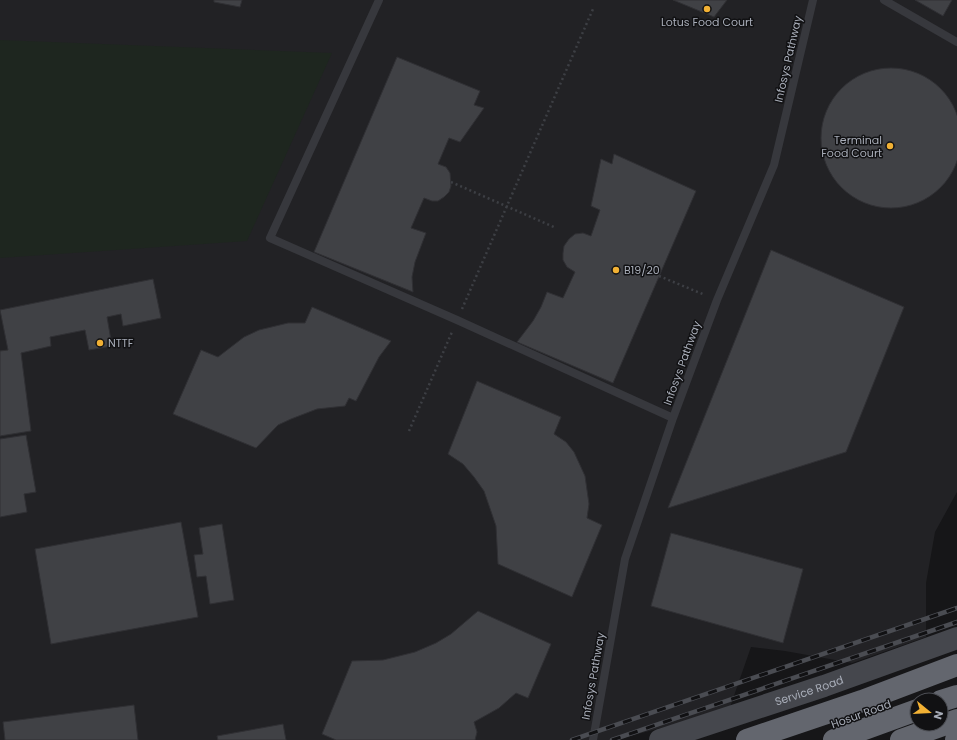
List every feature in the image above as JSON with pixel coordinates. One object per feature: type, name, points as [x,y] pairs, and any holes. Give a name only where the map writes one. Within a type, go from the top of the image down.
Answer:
[{"type":"highway","points":[[747,740],[862,701],[957,665]]},
{"type":"highway","name":"Hosur Road","points":[[788,740],[957,680]]},
{"type":"highway","points":[[834,740],[909,713]]},
{"type":"highway","points":[[901,740],[957,720]]},
{"type":"street","name":"Service Road","points":[[660,740],[824,686],[957,638]]},
{"type":"lane","points":[[380,0],[270,238],[457,320],[673,418]]},
{"type":"lane","name":"Infosys Pathway","points":[[593,740],[625,559],[673,418],[717,300],[774,165],[813,0]]},
{"type":"lane","points":[[884,0],[957,42]]},
{"type":"path","points":[[408,431],[593,9]]},
{"type":"path","points":[[451,182],[554,227]]},
{"type":"path","points":[[659,276],[717,300]]},
{"type":"shaded area","points":[[0,0],[957,0],[957,492],[935,532],[926,583],[926,637],[852,663],[785,651],[751,647],[729,710],[615,740],[0,740]]},
{"type":"shaded area","points":[[0,40],[332,53],[247,241],[0,258]]},
{"type":"building","points":[[214,0],[242,0],[240,7],[214,2]]},
{"type":"building","name":"Lotus Food Court","points":[[673,0],[727,0],[714,17]]},
{"type":"building","points":[[915,0],[952,0],[943,16]]},
{"type":"building","points":[[397,57],[480,91],[474,105],[484,108],[460,142],[449,138],[438,164],[446,167],[450,173],[451,186],[449,192],[438,201],[432,201],[424,198],[411,228],[426,233],[415,262],[412,277],[413,292],[314,252]]},
{"type":"building","name":"Terminal Food Court","points":[[898,68],[924,76],[945,94],[956,111],[960,124],[960,152],[956,165],[949,177],[935,192],[918,203],[905,207],[884,208],[858,200],[837,182],[826,165],[822,152],[821,131],[829,105],[847,84],[864,73],[877,69]]},
{"type":"building","name":"B19/20","points":[[614,154],[696,191],[613,383],[517,342],[533,321],[547,292],[563,298],[575,272],[567,267],[563,260],[564,246],[575,234],[583,233],[591,236],[600,210],[591,206],[601,159],[612,164]]},
{"type":"building","points":[[771,250],[904,307],[846,452],[668,508]]},
{"type":"building","points":[[153,279],[161,318],[123,326],[121,314],[107,317],[112,346],[89,350],[85,330],[50,337],[51,346],[21,353],[31,431],[0,436],[0,351],[8,350],[0,310]]},
{"type":"building","points":[[312,307],[391,341],[379,357],[356,401],[349,398],[345,406],[317,409],[278,425],[256,448],[173,414],[201,350],[218,357],[244,337],[259,330],[288,323],[305,323]]},
{"type":"building","points":[[477,381],[561,417],[554,434],[566,442],[574,452],[585,476],[589,504],[587,518],[602,525],[572,597],[498,564],[496,526],[484,491],[463,464],[448,454]]},
{"type":"building","points":[[26,435],[36,492],[24,494],[27,512],[0,517],[0,439]]},
{"type":"building","points":[[181,522],[198,617],[51,644],[35,549]]},
{"type":"building","points":[[222,524],[234,600],[210,604],[206,576],[197,577],[194,555],[203,554],[199,528]]},
{"type":"building","points":[[671,533],[803,569],[783,643],[651,606]]},
{"type":"building","points":[[478,611],[551,644],[528,698],[516,693],[499,708],[474,722],[477,732],[475,740],[336,740],[322,734],[352,661],[383,660],[415,652],[436,643],[451,634]]},
{"type":"building","points":[[134,705],[138,740],[5,740],[3,722]]},
{"type":"building","points":[[283,724],[286,740],[218,740],[217,736]]},
{"type":"railway","points":[[572,740],[957,608]]},
{"type":"railway","points":[[612,740],[957,622]]},
{"type":"place","name":"Lotus Food Court","points":[[707,9]]},
{"type":"place","name":"Terminal Food Court","points":[[890,146]]},
{"type":"place","name":"B19/20","points":[[616,270]]},
{"type":"place","name":"NTTF","points":[[100,343]]}]
